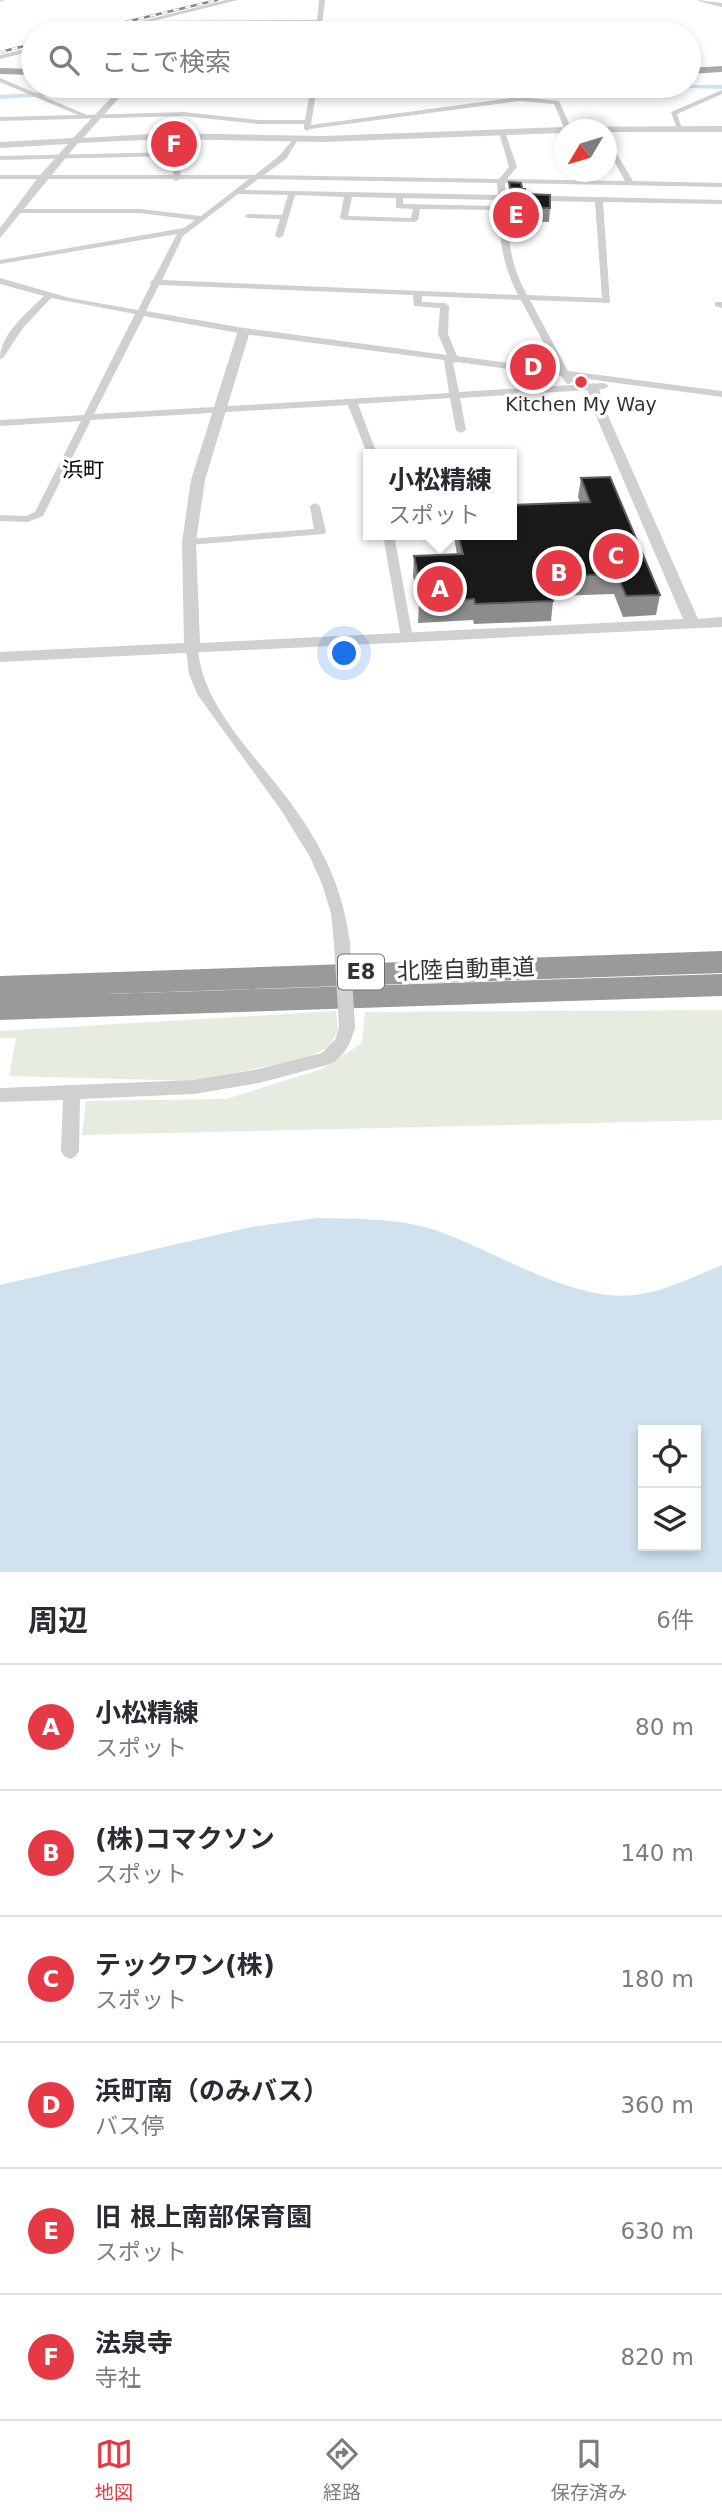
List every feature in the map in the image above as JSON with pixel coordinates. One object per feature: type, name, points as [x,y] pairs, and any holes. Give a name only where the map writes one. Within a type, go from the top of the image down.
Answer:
[{"type":"highway","name":"北陸自動車道","points":[[0,987],[488,968],[722,962]]},
{"type":"highway","name":"北陸自動車道","points":[[0,1009],[722,985]]},
{"type":"main road","points":[[701,71],[721,71]]},
{"type":"main road","points":[[0,72],[21,72]]},
{"type":"street","points":[[148,21],[234,0]]},
{"type":"street","points":[[318,21],[322,0]]},
{"type":"street","points":[[700,0],[722,5]]},
{"type":"street","points":[[0,57],[21,52]]},
{"type":"street","points":[[0,80],[21,89]]},
{"type":"street","points":[[679,128],[673,113],[722,92]]},
{"type":"street","points":[[41,98],[85,117]]},
{"type":"street","points":[[0,235],[43,177],[115,98]]},
{"type":"street","points":[[0,518],[28,519],[39,514],[139,311],[180,235],[283,157],[300,138],[307,125],[312,98]]},
{"type":"street","points":[[0,119],[209,115],[307,125],[457,106],[539,99],[557,102],[564,119]]},
{"type":"street","points":[[617,129],[722,129]]},
{"type":"street","points":[[0,145],[145,137],[300,138],[554,130]]},
{"type":"street","points":[[502,132],[513,167],[501,181],[504,246],[515,281],[573,388]]},
{"type":"street","points":[[176,179],[178,154],[187,136]]},
{"type":"street","points":[[138,155],[145,137]]},
{"type":"street","points":[[0,158],[178,154]]},
{"type":"street","points":[[617,158],[630,183]]},
{"type":"street","points":[[0,177],[389,179],[722,185]]},
{"type":"street","points":[[388,196],[389,179]]},
{"type":"street","points":[[235,192],[722,201]]},
{"type":"street","points":[[279,236],[292,193]]},
{"type":"street","points":[[348,196],[344,218],[414,220],[416,206]]},
{"type":"street","points":[[399,196],[399,206],[502,208]]},
{"type":"street","points":[[154,282],[607,301],[598,199]]},
{"type":"street","points":[[18,211],[140,211],[201,218]]},
{"type":"street","points":[[248,216],[285,218]]},
{"type":"street","points":[[0,262],[186,230]]},
{"type":"street","points":[[0,281],[50,294],[244,331],[722,394]]},
{"type":"street","points":[[418,293],[417,304],[445,306],[443,334],[451,360],[454,396],[461,430]]},
{"type":"street","points":[[0,356],[19,326],[50,294]]},
{"type":"street","points":[[2,1096],[194,1087],[302,1066],[327,1058],[343,1042],[347,1027],[342,943],[334,891],[317,854],[295,817],[195,682],[189,542],[198,480],[244,331]]},
{"type":"street","points":[[0,423],[640,384]]},
{"type":"street","points":[[593,387],[596,402],[693,624]]},
{"type":"street","points":[[352,402],[370,449]]},
{"type":"street","points":[[189,542],[320,532],[315,506]]},
{"type":"street","points":[[389,540],[407,638]]},
{"type":"street","points":[[0,657],[722,622]]},
{"type":"street","points":[[70,1151],[72,1092]]},
{"type":"shaded area","points":[[722,1010],[722,1120],[82,1135],[86,1101],[226,1099],[322,1069],[362,1043],[365,1012]]},
{"type":"shaded area","points":[[336,1011],[338,1030],[330,1046],[308,1058],[195,1081],[9,1076],[16,1038],[0,1038],[0,1031]]},
{"type":"water","points":[[318,1218],[377,1220],[421,1226],[560,1283],[612,1295],[636,1295],[658,1290],[722,1265],[722,1572],[0,1572],[0,1285],[251,1227]]},
{"type":"building","points":[[509,182],[521,183],[522,188],[510,188]]},
{"type":"building","points":[[512,189],[525,189],[526,194],[550,195],[550,208],[513,207]]},
{"type":"building","points":[[610,477],[660,595],[626,596],[617,574],[545,577],[553,601],[475,604],[474,599],[419,603],[452,582],[420,583],[414,556],[463,554],[459,540],[517,540],[517,505],[590,502],[581,478]]},
{"type":"waterway","points":[[701,87],[722,87]]},
{"type":"waterway","points":[[0,97],[21,96]]},
{"type":"railway","points":[[130,21],[217,0]]},
{"type":"railway","points":[[0,52],[21,47]]},
{"type":"place","name":"法泉寺","points":[[174,144]]},
{"type":"place","name":"旧 根上南部保育園","points":[[516,215]]},
{"type":"place","name":"浜町南（のみバス）","points":[[533,367]]},
{"type":"place","name":"Kitchen My Way","points":[[581,382]]},
{"type":"place","name":"テックワン(株)","points":[[616,556]]},
{"type":"place","name":"(株)コマクソン","points":[[559,573]]},
{"type":"place","name":"小松精練","points":[[440,589]]},
{"type":"district","name":"浜町","points":[[83,470]]}]
